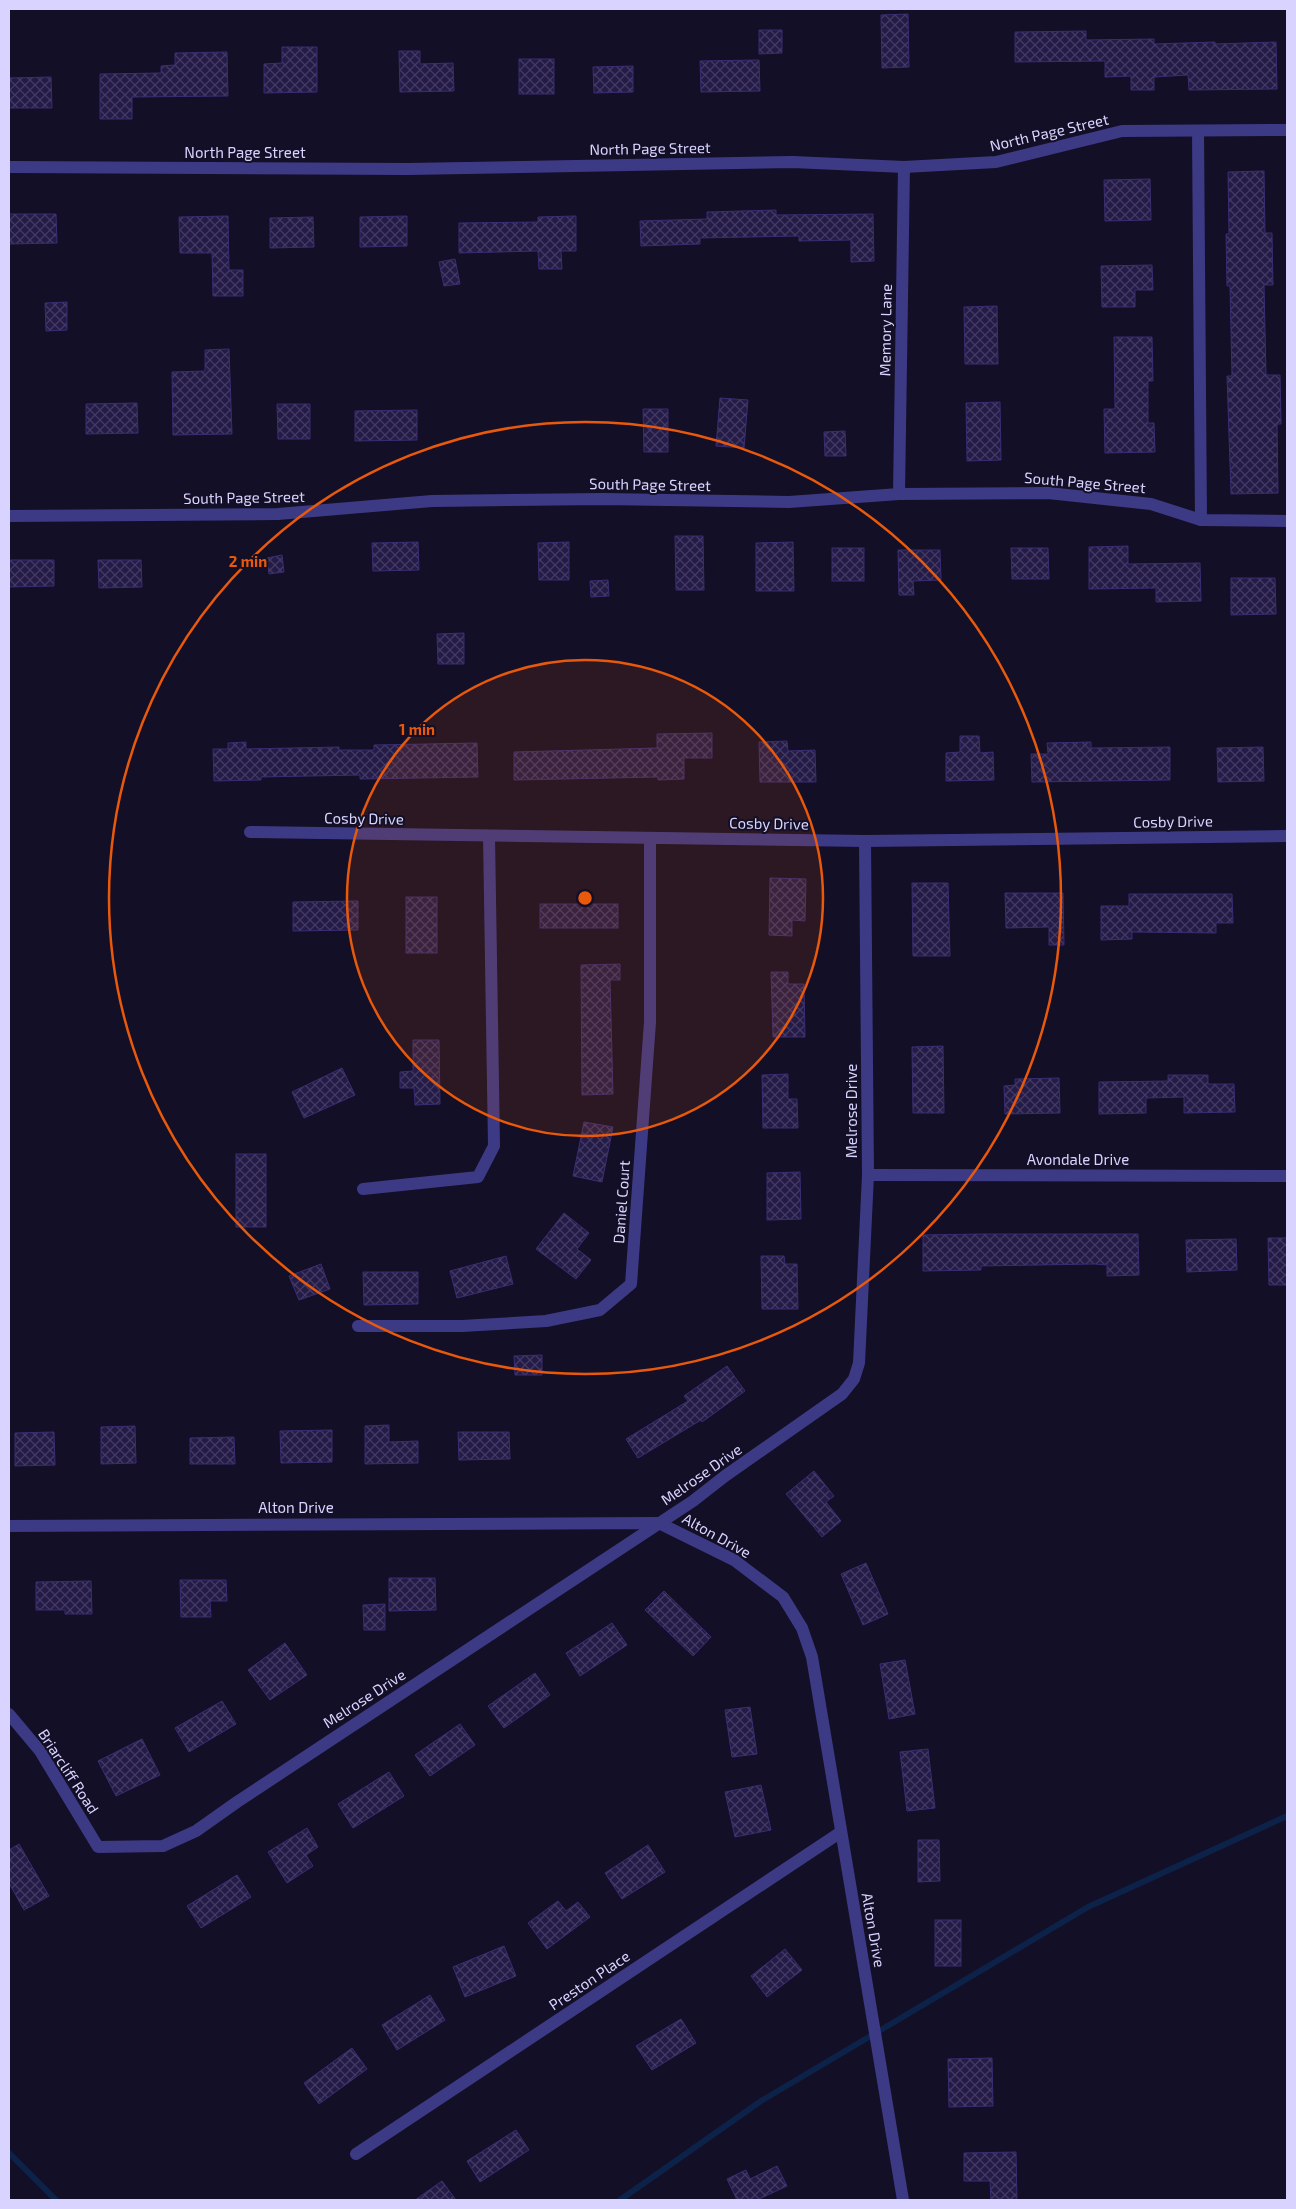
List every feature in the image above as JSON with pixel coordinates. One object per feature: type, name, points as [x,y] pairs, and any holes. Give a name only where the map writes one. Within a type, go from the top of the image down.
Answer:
[{"type":"street","points":[[1198,130],[1201,520]]},
{"type":"street","name":"North Page Street","points":[[9,167],[408,169],[793,162],[904,167],[996,162],[1122,131],[1287,130]]},
{"type":"street","name":"Memory Lane","points":[[899,494],[904,167]]},
{"type":"street","name":"South Page Street","points":[[9,516],[278,514],[432,501],[604,499],[789,502],[899,494],[1048,493],[1151,504],[1201,520],[1287,521]]},
{"type":"street","name":"Cosby Drive","points":[[250,832],[866,841],[1287,836]]},
{"type":"street","points":[[363,1189],[478,1176],[494,1146],[489,836]]},
{"type":"street","name":"Daniel Court","points":[[358,1326],[462,1326],[546,1321],[600,1310],[631,1284],[650,1022],[650,838]]},
{"type":"street","name":"Melrose Drive","points":[[98,1847],[163,1846],[196,1831],[253,1791],[694,1500],[842,1394],[854,1379],[859,1363],[868,1175],[866,841]]},
{"type":"street","name":"Avondale Drive","points":[[868,1175],[1287,1176]]},
{"type":"street","name":"Alton Drive","points":[[9,1526],[659,1522],[734,1560],[784,1597],[802,1628],[812,1657],[903,2200]]},
{"type":"street","name":"Briarcliff Road","points":[[9,1714],[40,1751],[98,1847]]},
{"type":"street","name":"Preston Place","points":[[356,2154],[841,1832]]},
{"type":"building","points":[[908,14],[909,67],[882,68],[881,15]]},
{"type":"building","points":[[759,30],[782,30],[782,53],[759,54]]},
{"type":"building","points":[[1086,31],[1086,40],[1154,39],[1154,44],[1276,42],[1277,89],[1189,90],[1188,75],[1154,77],[1154,90],[1131,90],[1131,76],[1105,77],[1105,61],[1015,62],[1015,32]]},
{"type":"building","points":[[282,47],[317,47],[317,92],[264,93],[264,64],[282,63]]},
{"type":"building","points":[[399,51],[420,51],[420,64],[453,63],[454,91],[400,92]]},
{"type":"building","points":[[227,52],[228,96],[132,97],[132,119],[100,119],[100,74],[161,73],[161,66],[175,65],[175,53]]},
{"type":"building","points":[[519,59],[554,59],[554,94],[519,94]]},
{"type":"building","points":[[759,60],[760,91],[701,92],[700,61]]},
{"type":"building","points":[[633,66],[633,92],[594,93],[593,67]]},
{"type":"building","points":[[51,77],[52,108],[9,108],[9,78]]},
{"type":"building","points":[[1264,171],[1265,233],[1272,233],[1273,285],[1264,285],[1266,375],[1280,375],[1281,424],[1277,424],[1278,493],[1231,494],[1227,376],[1232,376],[1230,286],[1227,286],[1226,234],[1229,234],[1228,172]]},
{"type":"building","points":[[1150,179],[1151,220],[1105,221],[1104,180]]},
{"type":"building","points":[[776,210],[776,215],[873,214],[874,261],[851,262],[851,240],[799,241],[799,236],[700,238],[700,244],[641,246],[640,221],[707,219],[707,212]]},
{"type":"building","points":[[9,214],[56,214],[57,243],[9,244]]},
{"type":"building","points":[[228,216],[229,270],[243,270],[243,296],[213,296],[212,253],[180,253],[179,217]]},
{"type":"building","points":[[407,216],[407,246],[360,247],[360,217]]},
{"type":"building","points":[[576,216],[576,251],[561,251],[562,269],[539,269],[538,251],[459,253],[459,223],[538,222],[538,217]]},
{"type":"building","points":[[313,217],[314,247],[270,248],[270,218]]},
{"type":"building","points":[[455,259],[460,284],[444,286],[439,262]]},
{"type":"building","points":[[1152,265],[1153,290],[1135,290],[1135,307],[1102,307],[1101,266]]},
{"type":"building","points":[[67,302],[67,330],[46,331],[45,303]]},
{"type":"building","points":[[997,306],[998,364],[965,364],[964,307]]},
{"type":"building","points":[[1114,337],[1152,337],[1153,381],[1148,381],[1148,423],[1154,423],[1155,452],[1105,453],[1104,409],[1115,409]]},
{"type":"building","points":[[229,349],[232,434],[173,435],[172,372],[205,371],[205,350]]},
{"type":"building","points":[[720,398],[748,400],[744,448],[716,446]]},
{"type":"building","points":[[1000,402],[1001,460],[967,461],[966,403]]},
{"type":"building","points":[[137,403],[138,433],[86,434],[86,404]]},
{"type":"building","points":[[277,404],[310,404],[310,439],[278,439]]},
{"type":"building","points":[[643,409],[668,409],[668,452],[644,452]]},
{"type":"building","points":[[417,410],[417,440],[355,441],[355,411]]},
{"type":"building","points":[[845,431],[846,456],[825,456],[824,432]]},
{"type":"building","points":[[675,536],[703,536],[704,590],[676,590]]},
{"type":"building","points":[[418,542],[419,570],[373,571],[372,543]]},
{"type":"building","points":[[569,542],[569,580],[539,580],[538,543]]},
{"type":"building","points":[[793,542],[794,591],[756,591],[756,543]]},
{"type":"building","points":[[1128,546],[1128,564],[1200,563],[1201,601],[1156,602],[1156,588],[1089,589],[1089,547]]},
{"type":"building","points":[[832,548],[864,548],[864,581],[832,581]]},
{"type":"building","points":[[1011,548],[1048,548],[1049,579],[1012,579]]},
{"type":"building","points":[[898,550],[940,550],[941,580],[913,581],[914,595],[899,595]]},
{"type":"building","points":[[282,555],[284,572],[269,574],[267,558]]},
{"type":"building","points":[[9,560],[54,560],[54,586],[9,587]]},
{"type":"building","points":[[98,560],[141,560],[142,587],[99,588]]},
{"type":"building","points":[[1231,578],[1275,578],[1276,614],[1231,615]]},
{"type":"building","points":[[608,580],[609,596],[591,597],[590,581]]},
{"type":"building","points":[[464,633],[464,664],[438,664],[437,634]]},
{"type":"building","points":[[712,733],[712,758],[684,758],[684,779],[658,780],[658,777],[514,780],[514,752],[657,748],[657,734]]},
{"type":"building","points":[[960,736],[979,736],[980,753],[993,752],[994,780],[946,781],[946,753],[960,752]]},
{"type":"building","points":[[787,741],[788,751],[815,750],[816,782],[760,782],[759,742]]},
{"type":"building","points":[[246,742],[246,749],[339,747],[339,750],[374,750],[374,745],[477,743],[478,777],[360,779],[360,775],[261,777],[261,780],[214,781],[213,749],[228,749],[228,743]]},
{"type":"building","points":[[1091,742],[1091,748],[1170,747],[1170,780],[1032,782],[1031,754],[1048,754],[1047,743]]},
{"type":"building","points":[[1263,747],[1264,781],[1218,782],[1217,748]]},
{"type":"building","points":[[770,878],[806,879],[805,921],[792,920],[792,936],[769,935]]},
{"type":"building","points":[[912,883],[948,883],[950,956],[913,956]]},
{"type":"building","points":[[1005,893],[1063,893],[1064,945],[1049,945],[1049,927],[1006,928]]},
{"type":"building","points":[[1129,894],[1232,894],[1233,923],[1216,923],[1216,933],[1132,932],[1132,939],[1101,940],[1101,906],[1129,906]]},
{"type":"building","points":[[406,897],[437,897],[437,953],[406,953]]},
{"type":"building","points":[[358,901],[358,930],[293,931],[293,902]]},
{"type":"building","points":[[540,904],[618,904],[618,928],[540,928]]},
{"type":"building","points":[[620,964],[620,980],[610,980],[613,1094],[582,1095],[581,965]]},
{"type":"building","points":[[771,972],[788,972],[788,984],[804,984],[805,1037],[773,1037]]},
{"type":"building","points":[[413,1040],[439,1040],[440,1104],[415,1105],[414,1088],[400,1088],[400,1072],[413,1071]]},
{"type":"building","points":[[943,1046],[944,1113],[913,1113],[912,1047]]},
{"type":"building","points":[[342,1068],[355,1095],[304,1118],[292,1092]]},
{"type":"building","points":[[788,1074],[788,1099],[797,1099],[798,1128],[763,1128],[762,1075]]},
{"type":"building","points":[[1168,1075],[1208,1075],[1208,1084],[1234,1084],[1235,1112],[1184,1113],[1184,1097],[1146,1098],[1146,1113],[1099,1114],[1099,1082],[1168,1081]]},
{"type":"building","points":[[1059,1078],[1060,1113],[1005,1114],[1004,1086],[1015,1085],[1015,1079]]},
{"type":"building","points":[[584,1122],[613,1127],[602,1182],[573,1176]]},
{"type":"building","points":[[236,1154],[266,1154],[266,1227],[236,1227]]},
{"type":"building","points":[[800,1172],[801,1219],[767,1220],[767,1173]]},
{"type":"building","points":[[564,1213],[589,1233],[577,1249],[591,1260],[576,1279],[536,1249]]},
{"type":"building","points":[[1138,1234],[1139,1275],[1107,1276],[1107,1265],[1094,1264],[981,1266],[981,1270],[923,1271],[923,1235]]},
{"type":"building","points":[[1268,1238],[1287,1238],[1287,1285],[1269,1285]]},
{"type":"building","points":[[1236,1239],[1237,1270],[1187,1272],[1186,1240]]},
{"type":"building","points":[[506,1256],[513,1284],[457,1298],[450,1271]]},
{"type":"building","points":[[761,1256],[784,1256],[785,1264],[797,1264],[798,1309],[762,1309]]},
{"type":"building","points":[[321,1264],[330,1289],[299,1300],[289,1276]]},
{"type":"building","points":[[363,1272],[418,1272],[418,1304],[364,1305]]},
{"type":"building","points":[[542,1355],[542,1375],[515,1375],[514,1356]]},
{"type":"building","points":[[727,1366],[745,1391],[702,1422],[701,1420],[638,1458],[626,1439],[688,1401],[684,1396]]},
{"type":"building","points":[[389,1425],[389,1442],[418,1441],[418,1463],[365,1464],[365,1426]]},
{"type":"building","points":[[135,1426],[136,1463],[101,1464],[101,1427]]},
{"type":"building","points":[[332,1430],[332,1462],[281,1463],[280,1431]]},
{"type":"building","points":[[54,1432],[55,1465],[15,1466],[15,1433]]},
{"type":"building","points":[[458,1432],[509,1432],[510,1459],[459,1460]]},
{"type":"building","points":[[234,1437],[235,1464],[190,1464],[190,1438]]},
{"type":"building","points":[[814,1471],[834,1496],[826,1502],[841,1521],[822,1537],[786,1494]]},
{"type":"building","points":[[866,1563],[888,1614],[863,1625],[841,1574]]},
{"type":"building","points":[[389,1578],[435,1578],[436,1610],[389,1611]]},
{"type":"building","points":[[180,1580],[226,1580],[227,1601],[210,1601],[211,1617],[181,1617]]},
{"type":"building","points":[[91,1581],[92,1614],[65,1614],[65,1610],[36,1610],[36,1582]]},
{"type":"building","points":[[664,1591],[711,1637],[693,1656],[645,1610]]},
{"type":"building","points":[[385,1604],[385,1630],[364,1630],[363,1605]]},
{"type":"building","points":[[612,1623],[627,1645],[580,1676],[566,1653]]},
{"type":"building","points":[[285,1643],[307,1675],[270,1700],[248,1670]]},
{"type":"building","points":[[905,1660],[915,1714],[889,1719],[880,1664]]},
{"type":"building","points":[[535,1673],[550,1695],[504,1728],[488,1706]]},
{"type":"building","points":[[222,1701],[236,1724],[189,1752],[175,1728]]},
{"type":"building","points":[[750,1707],[757,1754],[732,1757],[725,1710]]},
{"type":"building","points":[[460,1724],[475,1745],[430,1776],[415,1755]]},
{"type":"building","points":[[142,1739],[160,1775],[116,1796],[98,1761]]},
{"type":"building","points":[[928,1749],[935,1808],[907,1811],[900,1752]]},
{"type":"building","points":[[389,1772],[404,1796],[353,1828],[338,1804]]},
{"type":"building","points":[[761,1785],[771,1830],[735,1837],[725,1792]]},
{"type":"building","points":[[307,1828],[318,1847],[306,1855],[313,1866],[287,1883],[268,1852]]},
{"type":"building","points":[[918,1840],[939,1840],[940,1881],[918,1882]]},
{"type":"building","points":[[19,1844],[49,1896],[24,1910],[9,1883],[9,1850]]},
{"type":"building","points":[[648,1845],[665,1872],[622,1899],[605,1873]]},
{"type":"building","points":[[237,1875],[251,1897],[201,1928],[187,1906]]},
{"type":"building","points":[[558,1901],[566,1911],[578,1902],[590,1917],[547,1949],[528,1923]]},
{"type":"building","points":[[935,1920],[961,1920],[961,1966],[935,1966]]},
{"type":"building","points":[[504,1946],[516,1976],[465,1997],[453,1967]]},
{"type":"building","points":[[785,1949],[802,1970],[767,1997],[751,1976]]},
{"type":"building","points":[[430,1995],[445,2020],[397,2050],[382,2025]]},
{"type":"building","points":[[681,2019],[696,2043],[652,2070],[636,2046]]},
{"type":"building","points":[[352,2048],[367,2069],[319,2104],[304,2083]]},
{"type":"building","points":[[992,2058],[993,2106],[949,2107],[948,2059]]},
{"type":"building","points":[[516,2130],[529,2150],[480,2182],[467,2161]]},
{"type":"building","points":[[1016,2152],[1017,2200],[991,2200],[990,2181],[964,2181],[964,2153]]},
{"type":"building","points":[[777,2166],[787,2186],[757,2200],[737,2200],[727,2179],[746,2170],[750,2179]]},
{"type":"building","points":[[442,2181],[456,2200],[415,2200]]},
{"type":"waterway","points":[[620,2200],[761,2101],[1088,1907],[1287,1816]]},
{"type":"waterway","points":[[9,2153],[56,2200]]}]
